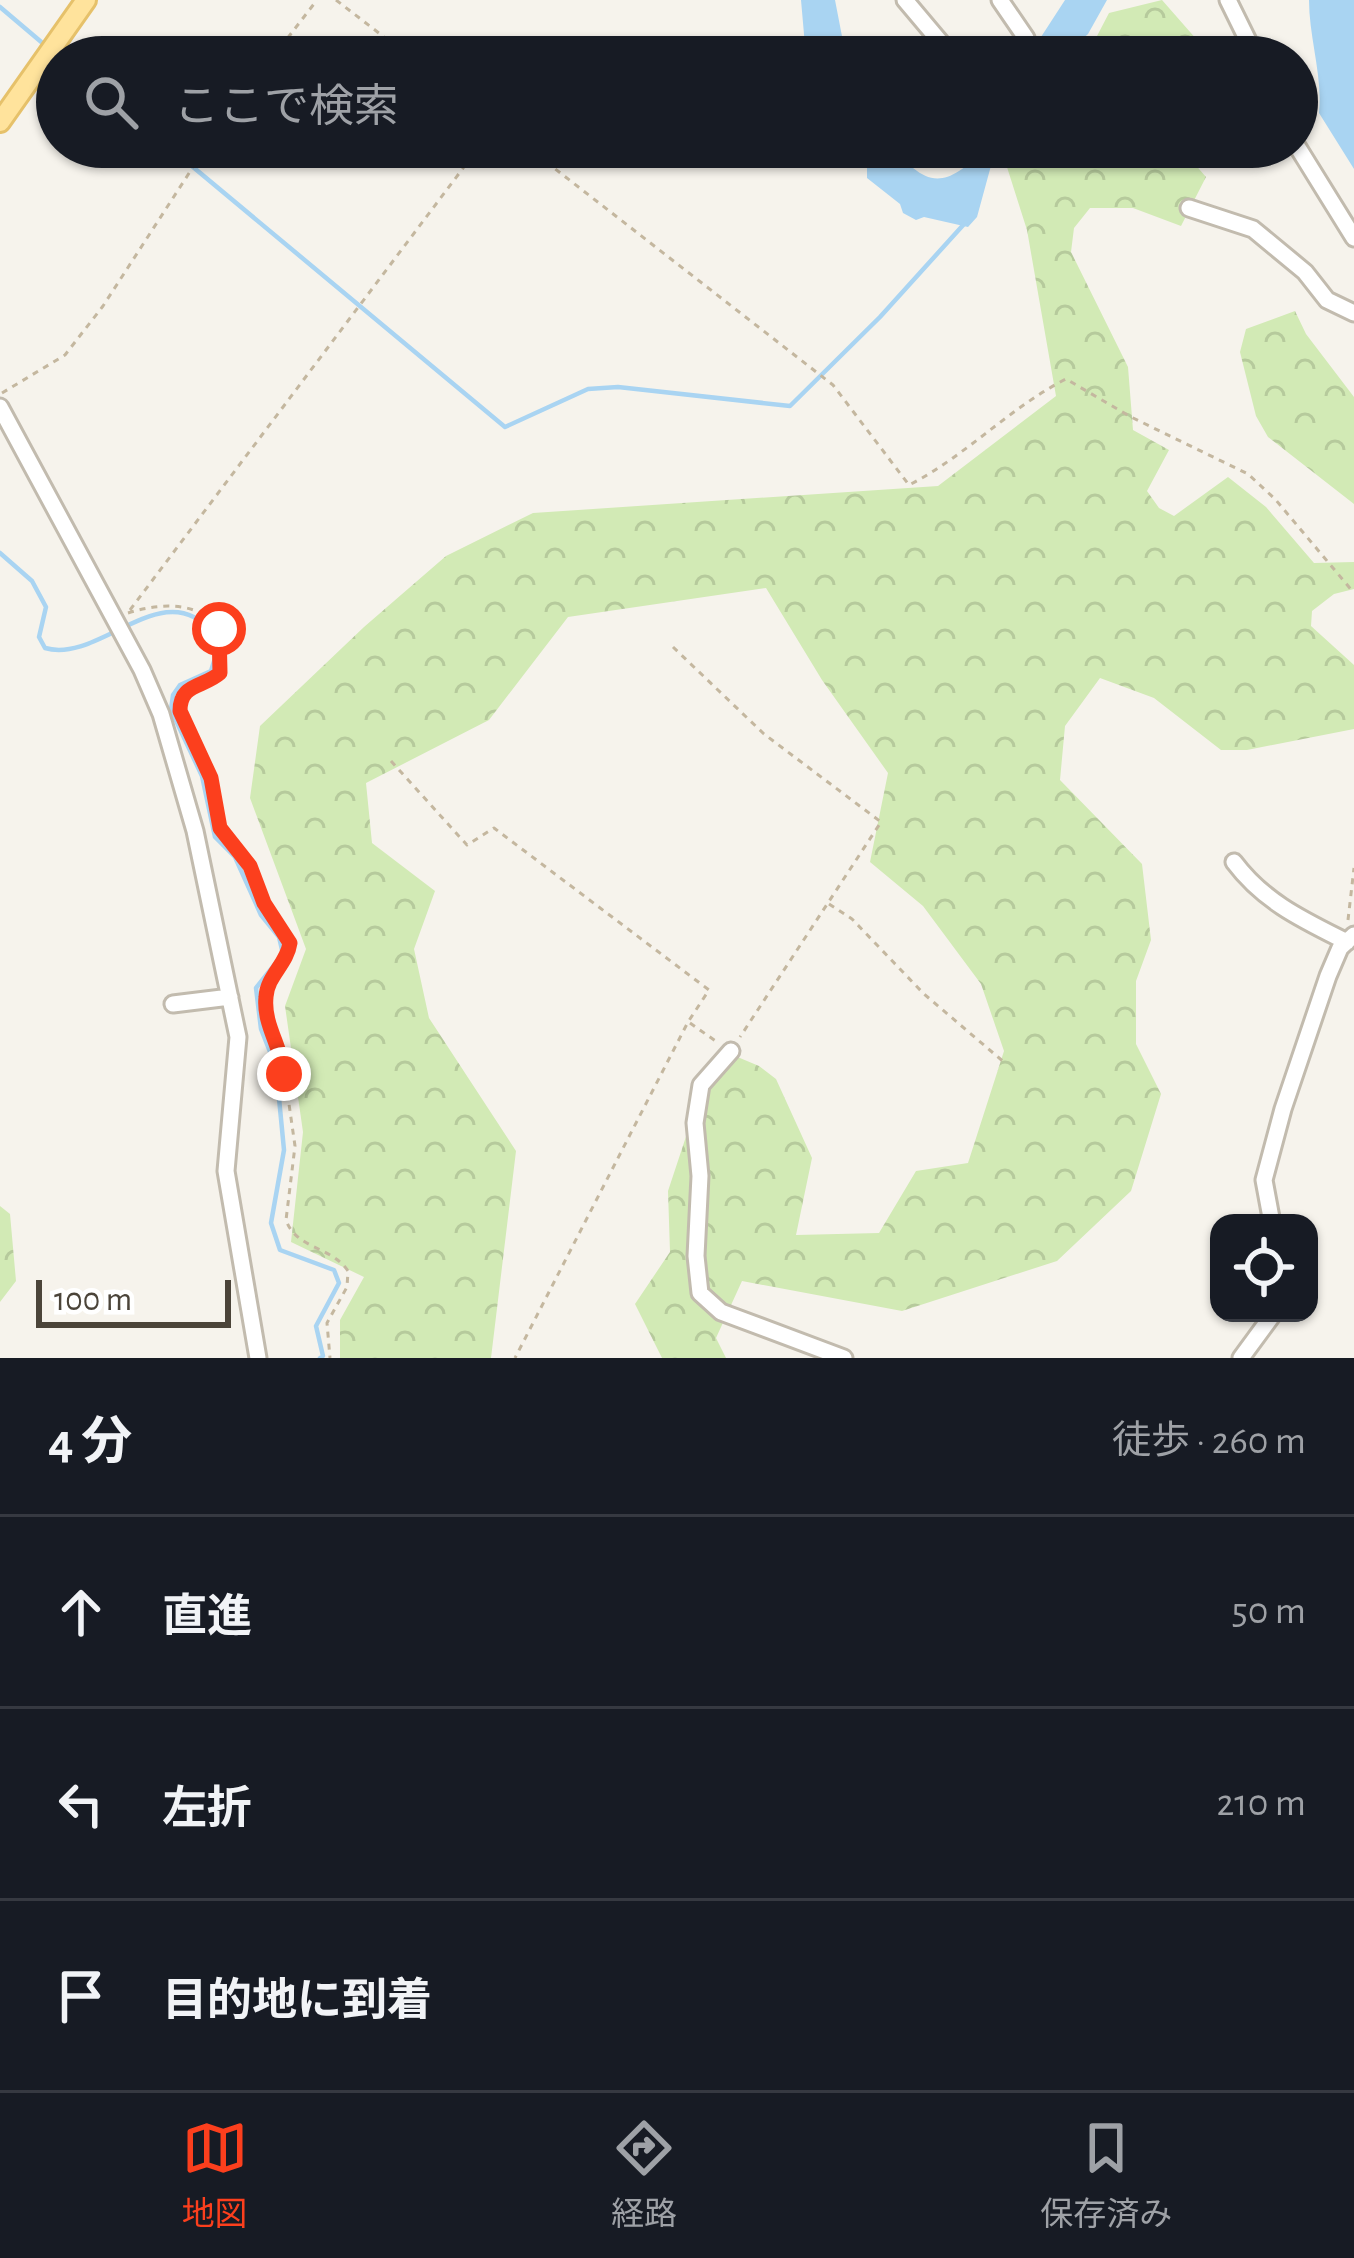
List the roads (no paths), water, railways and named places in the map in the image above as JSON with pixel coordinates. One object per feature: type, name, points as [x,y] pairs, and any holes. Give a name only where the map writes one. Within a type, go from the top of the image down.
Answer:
[{"type":"main road","points":[[61,36],[86,0]]},
{"type":"main road","points":[[0,122],[36,71]]},
{"type":"street","points":[[904,0],[934,36]]},
{"type":"street","points":[[1000,0],[1025,36]]},
{"type":"street","points":[[1228,0],[1246,36]]},
{"type":"street","points":[[1311,168],[1354,238]]},
{"type":"street","points":[[1190,208],[1253,229],[1305,272],[1327,300],[1354,313]]},
{"type":"street","points":[[0,407],[142,670],[161,714],[195,831],[238,1036],[226,1171],[258,1358]]},
{"type":"street","points":[[1234,862],[1250,884],[1283,910],[1351,938],[1328,976],[1268,1164],[1264,1180],[1270,1214]]},
{"type":"street","points":[[173,1004],[230,998]]},
{"type":"street","points":[[730,1051],[701,1085],[695,1123],[700,1293],[721,1312],[844,1358]]},
{"type":"street","points":[[1241,1358],[1267,1322]]},
{"type":"water","points":[[801,0],[835,0],[842,36],[804,36]]},
{"type":"water","points":[[1065,0],[1107,0],[1086,36],[1042,36]]},
{"type":"water","points":[[1309,0],[1354,0],[1354,169],[1319,113],[1318,36],[1312,36]]},
{"type":"water","points":[[867,168],[914,168],[939,178],[963,168],[990,168],[977,217],[968,227],[924,217],[916,220],[867,178]]},
{"type":"waterway","points":[[0,7],[36,38]]},
{"type":"waterway","points":[[194,168],[505,427],[588,389],[618,387],[790,406],[965,223]]},
{"type":"waterway","points":[[0,553],[32,581],[46,607],[39,637],[45,648],[87,644],[152,615],[173,612],[193,616],[212,632],[216,655],[211,671],[180,685],[171,710],[202,776],[215,837],[235,857],[261,915],[279,937],[283,954],[256,988],[261,1029],[276,1067],[284,1150],[271,1223],[280,1250],[334,1270],[339,1283],[316,1326],[320,1358]]}]
